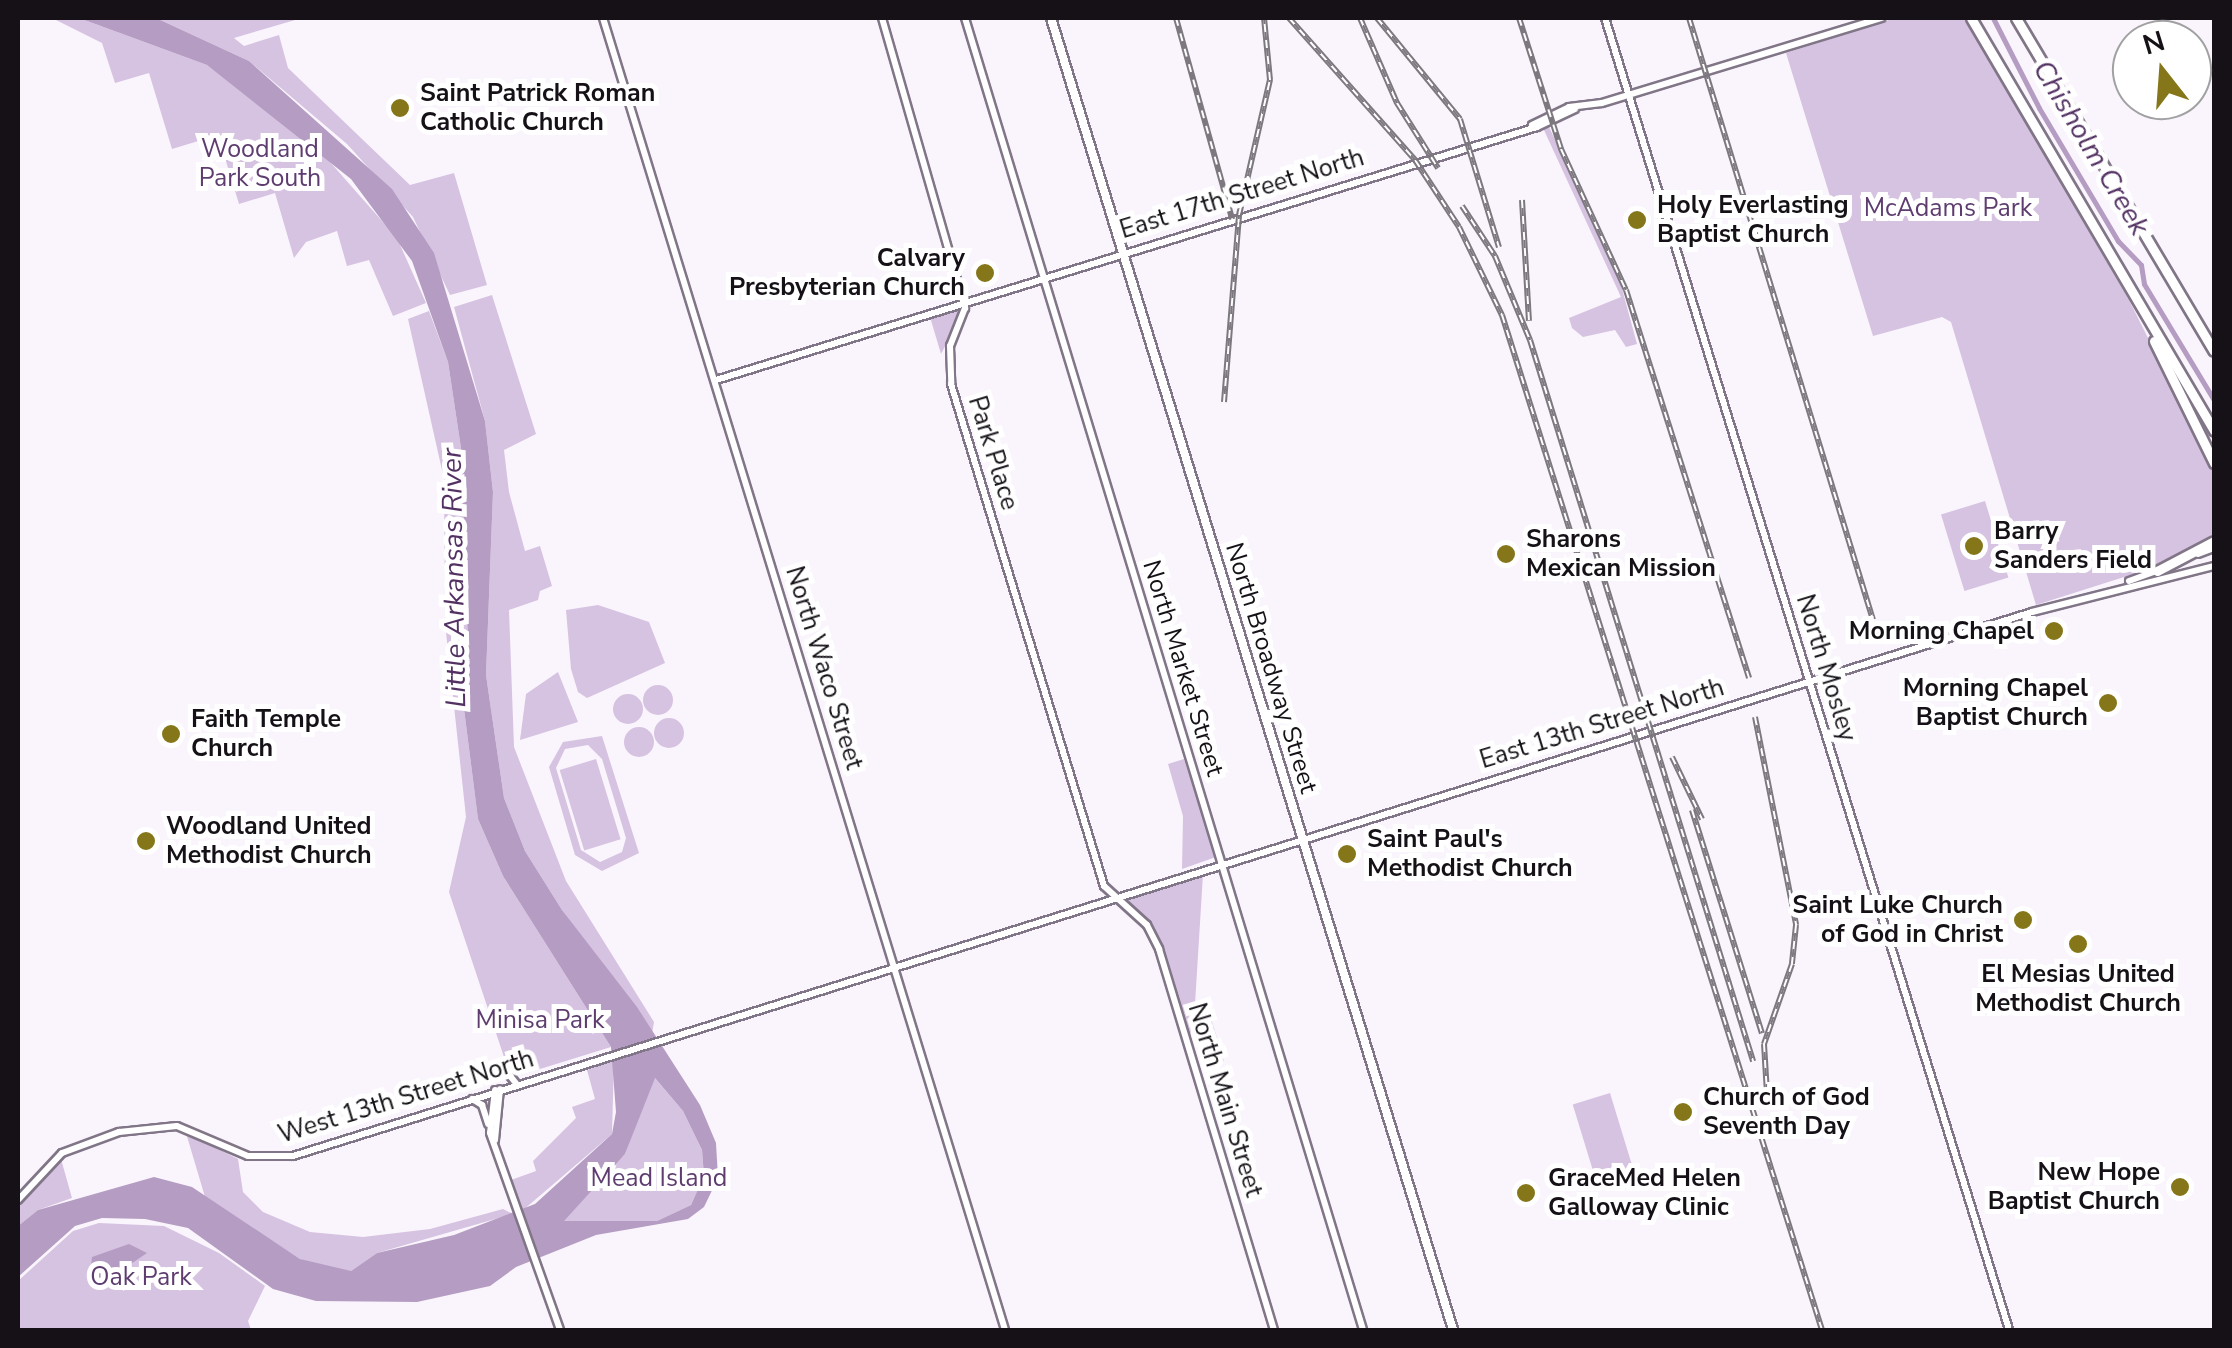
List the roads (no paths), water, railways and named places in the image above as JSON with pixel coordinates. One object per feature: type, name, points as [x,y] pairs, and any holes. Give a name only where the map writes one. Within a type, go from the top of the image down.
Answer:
[{"type":"highway","points":[[1971,18],[2214,431]]},
{"type":"highway","points":[[2016,18],[2214,351]]},
{"type":"highway","points":[[2129,288],[2213,459]]},
{"type":"highway","points":[[2184,299],[2214,341]]},
{"type":"highway","points":[[2157,571],[2214,545]]},
{"type":"main road","name":"North Broadway Street","points":[[1051,18],[1453,1330]]},
{"type":"street","name":"North Waco Street","points":[[603,18],[1005,1330]]},
{"type":"street","points":[[882,18],[964,302]]},
{"type":"street","name":"North Market Street","points":[[966,18],[1363,1330]]},
{"type":"street","name":"North Mosley","points":[[1605,18],[2009,1330]]},
{"type":"street","name":"East 17th Street North","points":[[716,380],[1881,18]]},
{"type":"street","name":"Park Place","points":[[964,302],[964,322],[950,346],[951,384],[1111,898]]},
{"type":"street","name":"East 13th Street North","points":[[1111,898],[2104,592],[2214,566]]},
{"type":"street","name":"East 13th Street North","points":[[2104,592],[2157,571]]},
{"type":"street","name":"West 13th Street North","points":[[18,1200],[62,1152],[138,1128],[177,1126],[248,1156],[278,1159],[1111,898]]},
{"type":"street","name":"North Main Street","points":[[1111,898],[1147,925],[1159,949],[1274,1330]]},
{"type":"street","points":[[502,1066],[517,1084]]},
{"type":"street","points":[[490,1134],[498,1090]]},
{"type":"street","points":[[496,1147],[498,1090]]},
{"type":"street","points":[[471,1098],[482,1105],[560,1330]]},
{"type":"waterway","name":"Chisholm Creek","points":[[1993,18],[2039,108],[2118,241],[2141,265],[2144,284],[2214,400]]},
{"type":"railway","points":[[1176,18],[1232,219]]},
{"type":"railway","points":[[1224,402],[1239,215],[1270,80],[1264,18]]},
{"type":"railway","points":[[1289,18],[1415,160],[1459,227],[1502,315],[1822,1330]]},
{"type":"railway","points":[[1360,18],[1397,103],[1438,168]]},
{"type":"railway","points":[[1377,18],[1460,119],[1499,247]]},
{"type":"railway","points":[[1519,18],[1561,149],[1626,290],[1749,678]]},
{"type":"railway","points":[[1689,18],[1873,620]]},
{"type":"railway","points":[[1522,200],[1529,321]]},
{"type":"railway","points":[[1462,206],[1495,256],[1530,340],[1753,1061]]},
{"type":"railway","points":[[1755,717],[1796,925],[1792,964],[1764,1044],[1768,1110]]},
{"type":"railway","points":[[1672,757],[1702,819]]},
{"type":"railway","points":[[1692,810],[1762,1033]]},
{"type":"place","name":"Saint Patrick Roman Catholic Church","points":[[400,108]]},
{"type":"place","name":"Holy Everlasting Baptist Church","points":[[1637,220]]},
{"type":"place","name":"Calvary Presbyterian Church","points":[[985,273]]},
{"type":"place","name":"Barry Sanders Field","points":[[1974,546]]},
{"type":"place","name":"Sharons Mexican Mission","points":[[1506,554]]},
{"type":"place","name":"Morning Chapel","points":[[2054,631]]},
{"type":"place","name":"Morning Chapel Baptist Church","points":[[2108,703]]},
{"type":"place","name":"Faith Temple Church","points":[[171,734]]},
{"type":"place","name":"Woodland United Methodist Church","points":[[146,841]]},
{"type":"place","name":"Saint Paul's Methodist Church","points":[[1347,854]]},
{"type":"place","name":"Saint Luke Church of God in Christ","points":[[2023,920]]},
{"type":"place","name":"El Mesias United Methodist Church","points":[[2078,944]]},
{"type":"place","name":"Church of God Seventh Day","points":[[1683,1112]]},
{"type":"place","name":"New Hope Baptist Church","points":[[2180,1187]]},
{"type":"place","name":"GraceMed Helen Galloway Clinic","points":[[1526,1193]]},
{"type":"park label","name":"Woodland Park South","points":[[260,164]]},
{"type":"park label","name":"McAdams Park","points":[[1948,208]]},
{"type":"park label","name":"Minisa Park","points":[[540,1020]]},
{"type":"park label","name":"Mead Island","points":[[659,1178]]},
{"type":"park label","name":"Oak Park","points":[[141,1277]]},
{"type":"water label","name":"Little Arkansas River","points":[[454,578]]}]
